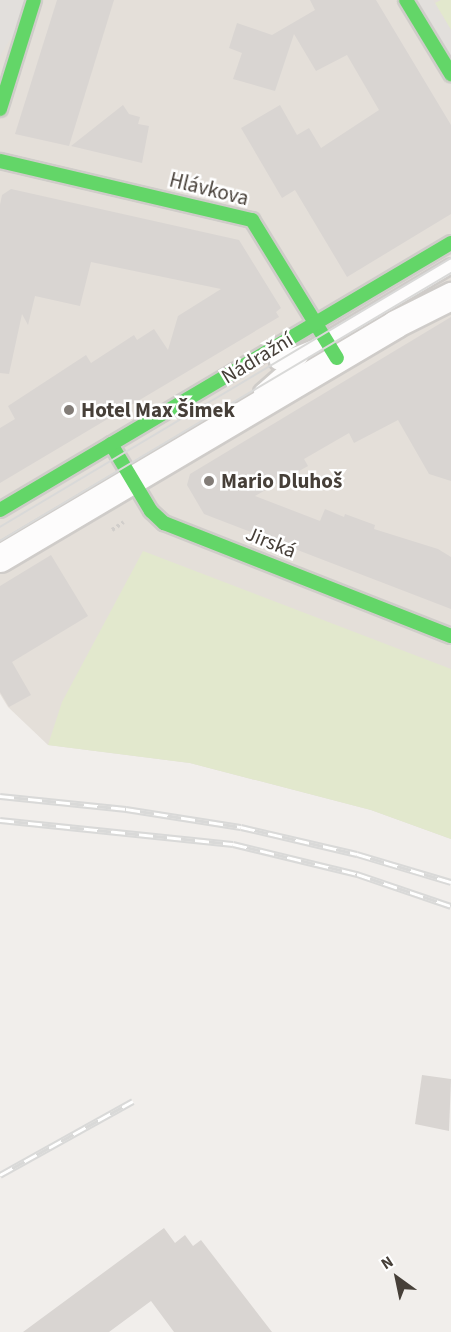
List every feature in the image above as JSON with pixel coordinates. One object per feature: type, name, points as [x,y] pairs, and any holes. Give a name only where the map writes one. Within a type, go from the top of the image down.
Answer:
[{"type":"street","points":[[0,109],[34,0]]},
{"type":"street","points":[[406,0],[451,74]]},
{"type":"street","name":"Hlávkova","points":[[0,161],[252,220],[332,349]]},
{"type":"street","name":"Nádražní","points":[[0,510],[451,243]]},
{"type":"street","name":"Nádražní","points":[[0,558],[224,424],[332,349],[451,296]]},
{"type":"street","name":"Jirská","points":[[111,444],[151,511],[164,523],[451,636]]},
{"type":"lane","points":[[203,390],[312,348],[332,349],[451,266]]},
{"type":"lane","points":[[224,424],[312,348]]},
{"type":"shaded area","points":[[0,0],[451,0],[451,839],[371,810],[190,763],[48,745],[8,707],[0,694]]},
{"type":"shaded area","points":[[0,0],[34,0],[0,56]]},
{"type":"shaded area","points":[[415,0],[433,0],[451,30],[451,60]]},
{"type":"green space","points":[[441,0],[451,0],[451,30],[435,3]]},
{"type":"green space","points":[[143,551],[451,669],[451,839],[371,810],[190,763],[48,745],[62,702]]},
{"type":"building","points":[[57,0],[114,0],[69,146],[15,134]]},
{"type":"building","points":[[310,0],[376,0],[451,125],[451,214],[347,277],[295,190],[282,198],[241,128],[280,105],[297,135],[309,128],[321,148],[379,110],[347,55],[316,71],[294,34],[275,91],[233,79],[242,53],[229,48],[237,23],[272,35],[315,10]]},
{"type":"building","points":[[123,105],[129,114],[140,117],[138,124],[149,126],[142,163],[71,146]]},
{"type":"building","points":[[11,189],[239,240],[281,308],[276,312],[279,317],[0,483],[0,428],[15,419],[8,406],[86,355],[91,363],[134,335],[137,340],[154,329],[168,350],[178,316],[221,289],[91,262],[80,306],[35,296],[28,325],[22,314],[9,374],[0,373],[0,205],[2,195]]},
{"type":"building","points":[[451,317],[451,481],[429,474],[398,420],[354,443],[349,433],[304,459],[308,466],[255,496],[320,521],[325,509],[344,517],[345,514],[375,525],[374,529],[438,549],[451,557],[451,609],[204,514],[187,485],[190,474]]},
{"type":"building","points":[[51,555],[88,616],[12,662],[31,695],[9,707],[0,692],[0,586]]},
{"type":"building","points":[[422,1075],[451,1079],[449,1131],[415,1124]]},
{"type":"building","points":[[164,1228],[175,1243],[185,1235],[193,1246],[201,1240],[272,1332],[174,1332],[151,1301],[109,1332],[23,1332]]},
{"type":"tram line","points":[[0,527],[451,258]]},
{"type":"tram line","points":[[0,541],[451,273]]},
{"type":"railway","points":[[0,796],[126,809],[241,827],[357,854],[451,882]]},
{"type":"railway","points":[[0,820],[233,844],[357,874],[451,906]]},
{"type":"railway","points":[[0,1175],[133,1101]]},
{"type":"traffic: fast","points":[[0,109],[34,0]]},
{"type":"traffic: fast","points":[[406,0],[451,74]]},
{"type":"traffic: fast","points":[[0,161],[252,220],[337,358]]},
{"type":"traffic: fast","points":[[0,510],[451,243]]},
{"type":"traffic: fast","points":[[111,444],[151,511],[164,523],[451,636]]},
{"type":"place","name":"Hotel Max Šimek","points":[[69,410]]},
{"type":"place","name":"Mario Dluhoš","points":[[209,481]]}]
